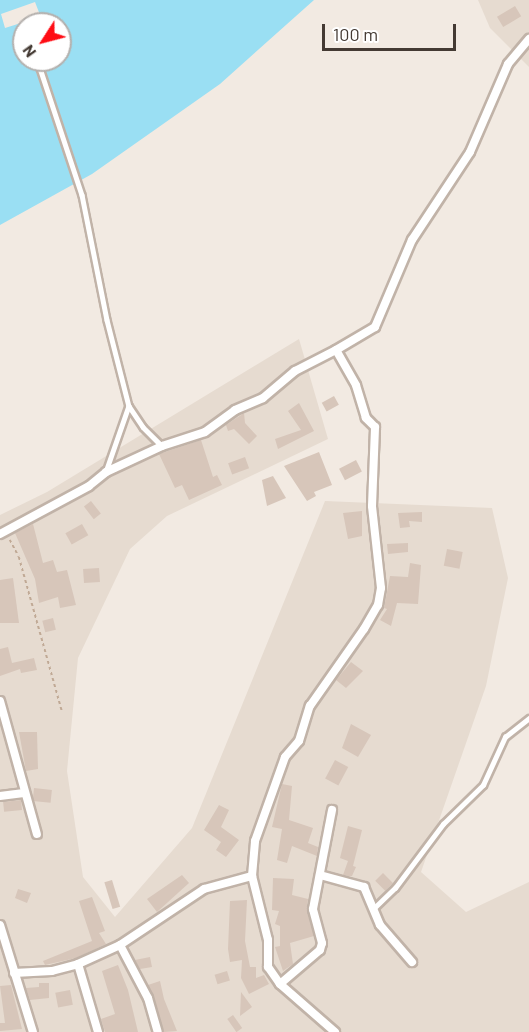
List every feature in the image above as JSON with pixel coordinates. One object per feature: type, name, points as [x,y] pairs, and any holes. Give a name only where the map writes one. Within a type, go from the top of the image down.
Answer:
[{"type":"street","points":[[3,532],[89,486],[106,472],[162,446],[204,432],[235,410],[263,398],[295,371],[375,327],[412,240],[470,152],[508,64],[529,39]]},
{"type":"street","points":[[335,1032],[280,984],[268,967],[267,940],[252,876],[255,842],[285,757],[298,741],[310,706],[378,605],[381,588],[372,506],[375,427],[366,418],[356,385],[336,350]]},
{"type":"street","points":[[0,701],[37,834]]},
{"type":"street","points":[[0,796],[24,793]]},
{"type":"street","points":[[280,984],[320,950],[322,943],[313,909],[332,810]]},
{"type":"street","points":[[320,875],[363,887],[380,925],[412,962]]},
{"type":"street","points":[[14,973],[52,971],[78,963],[120,945],[204,889],[252,876]]},
{"type":"street","points":[[0,925],[33,1032]]},
{"type":"street","points":[[120,945],[148,998],[158,1032]]},
{"type":"street","points":[[78,963],[98,1032]]},
{"type":"lane","points":[[41,72],[82,195],[107,320],[129,406],[143,427],[162,446]]},
{"type":"lane","points":[[106,472],[129,406]]},
{"type":"lane","points":[[374,908],[395,888],[443,824],[483,785],[505,737],[529,718]]},
{"type":"path","points":[[3,532],[19,557],[62,711]]},
{"type":"shaded area","points":[[478,0],[529,0],[529,67],[490,28]]},
{"type":"shaded area","points":[[299,339],[328,439],[167,516],[130,549],[78,658],[67,771],[83,877],[115,917],[192,828],[325,501],[492,508],[508,578],[486,686],[421,872],[466,912],[529,882],[529,1032],[0,1032],[0,515],[47,492]]},
{"type":"water","points":[[0,0],[314,0],[220,84],[92,174],[0,225]]},
{"type":"pier","points":[[35,2],[39,12],[12,12],[12,26],[5,28],[1,14]]},
{"type":"building","points":[[515,6],[521,16],[503,27],[497,17]]},
{"type":"building","points":[[334,396],[339,405],[327,412],[322,403]]},
{"type":"building","points":[[299,403],[314,431],[278,449],[275,439],[301,430],[288,411]]},
{"type":"building","points":[[244,413],[245,423],[257,436],[249,444],[234,429],[228,431],[226,425]]},
{"type":"building","points":[[201,440],[213,477],[217,475],[222,485],[189,500],[182,485],[175,488],[159,454]]},
{"type":"building","points":[[319,452],[332,485],[314,492],[316,496],[307,501],[284,466]]},
{"type":"building","points":[[245,457],[249,468],[232,474],[228,463]]},
{"type":"building","points":[[356,460],[362,472],[345,480],[339,469]]},
{"type":"building","points":[[273,476],[286,498],[267,506],[262,480]]},
{"type":"building","points":[[91,501],[101,514],[94,519],[84,507]]},
{"type":"building","points":[[362,511],[362,536],[348,539],[343,513]]},
{"type":"building","points":[[422,512],[422,522],[409,521],[410,527],[400,528],[398,513]]},
{"type":"building","points":[[33,524],[43,563],[53,560],[57,572],[67,570],[76,605],[60,608],[58,597],[39,603],[35,579],[15,533]]},
{"type":"building","points":[[82,524],[88,535],[72,545],[65,533]]},
{"type":"building","points":[[408,543],[408,552],[388,554],[387,544]]},
{"type":"building","points":[[447,549],[463,552],[459,569],[444,566]]},
{"type":"building","points":[[410,563],[421,565],[418,604],[397,603],[391,626],[380,620],[387,609],[384,608],[390,576],[408,577]]},
{"type":"building","points":[[99,568],[100,582],[84,583],[83,569]]},
{"type":"building","points":[[13,578],[19,623],[0,623],[0,580]]},
{"type":"building","points":[[53,618],[56,630],[45,632],[42,621]]},
{"type":"building","points":[[8,647],[12,663],[34,658],[37,670],[21,673],[20,669],[0,676],[0,649]]},
{"type":"building","points":[[351,662],[363,671],[346,688],[336,680]]},
{"type":"building","points":[[351,724],[371,735],[358,757],[342,748]]},
{"type":"building","points":[[19,732],[37,732],[38,769],[26,771]]},
{"type":"building","points":[[335,760],[348,767],[338,786],[325,779]]},
{"type":"building","points":[[282,784],[292,786],[289,820],[313,828],[308,843],[318,847],[317,856],[292,846],[287,863],[277,860],[282,829],[272,827]]},
{"type":"building","points":[[34,788],[52,790],[51,803],[33,801]]},
{"type":"building","points":[[21,800],[22,810],[4,812],[3,802]]},
{"type":"building","points":[[219,805],[229,810],[221,827],[239,840],[226,857],[216,850],[221,842],[204,830]]},
{"type":"building","points":[[348,826],[362,830],[353,866],[356,867],[352,876],[343,875],[348,861],[340,858]]},
{"type":"building","points":[[383,873],[393,883],[385,891],[375,881]]},
{"type":"building","points":[[182,875],[189,883],[157,912],[147,899]]},
{"type":"building","points":[[273,878],[294,879],[292,895],[308,899],[307,910],[314,936],[290,943],[293,964],[283,971],[275,947],[280,946],[280,926],[275,924],[279,911],[272,910]]},
{"type":"building","points":[[112,880],[120,907],[113,909],[104,882]]},
{"type":"building","points":[[18,889],[31,893],[27,903],[15,898]]},
{"type":"building","points":[[92,897],[105,931],[99,933],[106,944],[76,958],[45,965],[43,961],[92,941],[79,901]]},
{"type":"building","points":[[247,900],[245,941],[250,967],[256,967],[256,978],[264,975],[269,984],[249,994],[241,978],[242,960],[230,962],[228,949],[230,901]]},
{"type":"building","points":[[150,957],[152,967],[140,969],[135,960]]},
{"type":"building","points":[[118,965],[128,990],[138,1032],[105,1032],[101,1019],[115,1014],[102,971]]},
{"type":"building","points":[[227,971],[230,981],[217,984],[215,975]]},
{"type":"building","points":[[160,981],[164,999],[177,1031],[164,1032],[148,985]]},
{"type":"building","points":[[39,983],[49,983],[49,998],[30,1000],[26,988],[39,987]]},
{"type":"building","points":[[11,985],[22,1029],[0,1031],[0,1023],[5,1023],[0,986]]},
{"type":"building","points":[[70,990],[73,1005],[58,1008],[55,993]]},
{"type":"building","points":[[241,992],[252,1007],[240,1016]]},
{"type":"building","points":[[233,1015],[242,1028],[236,1032],[227,1019]]}]
